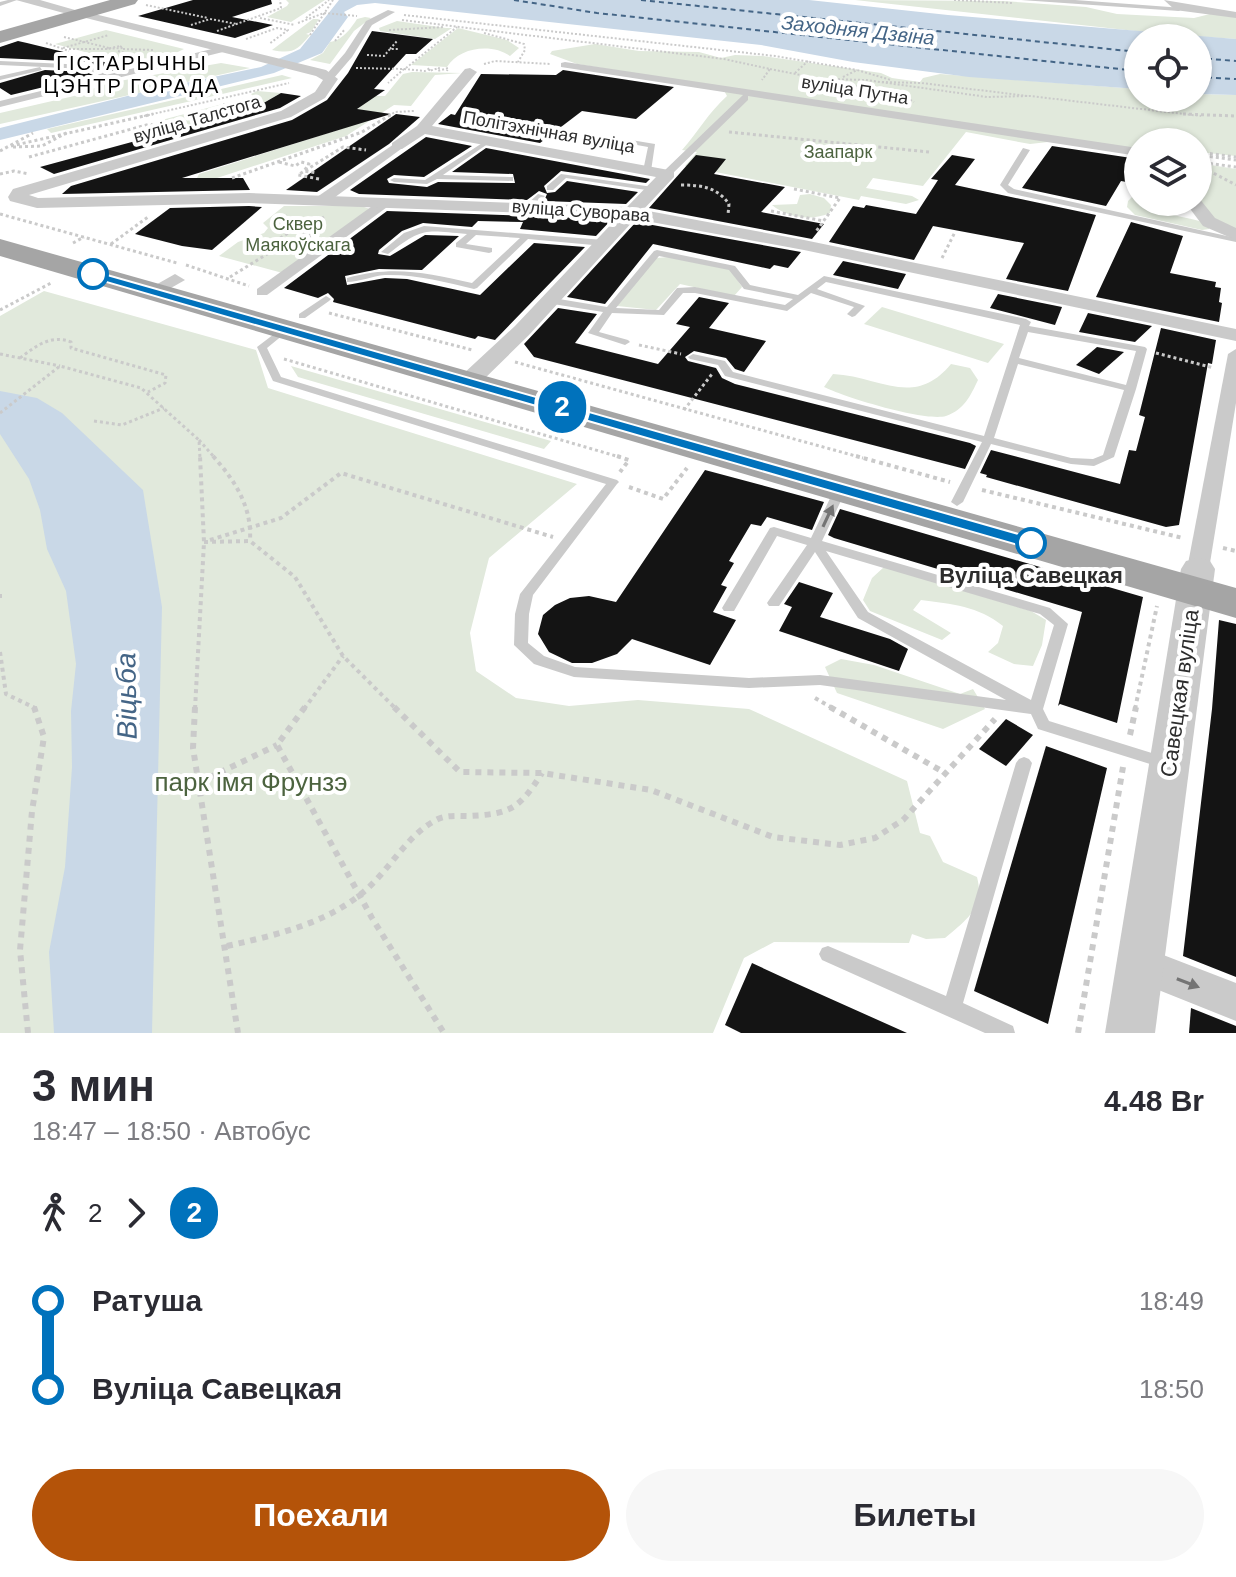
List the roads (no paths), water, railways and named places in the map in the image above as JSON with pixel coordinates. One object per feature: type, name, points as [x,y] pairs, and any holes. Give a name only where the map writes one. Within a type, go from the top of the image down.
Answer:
[{"type":"main road","points":[[0,37],[106,0]]},
{"type":"main road","points":[[0,30],[134,2]]},
{"type":"main road","points":[[0,231],[165,286]]},
{"type":"main road","points":[[0,247],[165,286],[305,314],[487,369],[841,488],[1198,576]]},
{"type":"main road","points":[[487,369],[961,494],[1198,576],[1236,603]]},
{"type":"street","points":[[23,0],[326,75]]},
{"type":"street","points":[[1025,0],[1175,4],[1236,15]]},
{"type":"street","name":"вуліца Талстога","points":[[19,193],[307,105],[320,95],[326,75],[349,55],[369,23],[391,12]]},
{"type":"street","points":[[0,104],[224,49]]},
{"type":"street","name":"вуліца Путна","points":[[565,65],[1124,150]]},
{"type":"street","points":[[322,200],[422,129],[470,72]]},
{"type":"street","points":[[487,369],[604,243],[630,212],[650,180],[672,180],[711,131],[744,98]]},
{"type":"street","name":"Політэхнічная вуліца","points":[[422,129],[650,180]]},
{"type":"street","name":"вуліца Суворава","points":[[19,193],[16,197],[37,203],[169,200],[535,202],[630,212],[1236,335]]},
{"type":"street","points":[[262,292],[387,202]]},
{"type":"street","points":[[1204,216],[1236,238]]},
{"type":"street","name":"Савецкая вуліца","points":[[1130,1033],[1198,576],[1234,363]]},
{"type":"street","points":[[1140,964],[1236,1002]]},
{"type":"lane","points":[[0,4],[14,0]]},
{"type":"lane","points":[[0,63],[88,67],[110,78]]},
{"type":"lane","points":[[0,78],[51,66]]},
{"type":"lane","points":[[550,188],[564,176],[650,180],[652,146],[595,136]]},
{"type":"lane","points":[[394,180],[427,182],[487,142]]},
{"type":"lane","points":[[1026,150],[1004,185],[1011,191],[1236,238]]},
{"type":"lane","points":[[438,177],[510,179]]},
{"type":"lane","points":[[385,252],[407,235],[424,228],[604,243]]},
{"type":"lane","points":[[473,233],[459,245],[489,250]]},
{"type":"lane","points":[[350,280],[373,272],[395,271],[474,286],[526,237]]},
{"type":"lane","points":[[625,342],[593,333],[657,253],[732,268],[747,287],[800,298]]},
{"type":"lane","points":[[553,301],[609,310],[661,313],[680,290],[695,290],[787,308],[824,279],[1142,349],[1108,457],[1094,463],[1071,461],[729,374],[721,363],[693,357]]},
{"type":"lane","points":[[810,290],[860,306],[852,314]]},
{"type":"lane","points":[[305,314],[261,351],[277,379],[613,482],[527,594],[522,614],[521,645],[539,660],[574,672],[749,683],[820,680],[1036,709]]},
{"type":"lane","points":[[961,494],[988,440],[1026,322]]},
{"type":"lane","points":[[1014,360],[1131,389]]},
{"type":"lane","points":[[774,603],[815,543],[841,488]]},
{"type":"lane","points":[[729,608],[774,531],[1045,611],[1061,624],[1036,709]]},
{"type":"lane","points":[[815,543],[863,615],[1036,709],[1043,725],[1169,764]]},
{"type":"lane","points":[[952,1008],[1024,763]]},
{"type":"lane","points":[[828,954],[1006,1033]]},
{"type":"water","name":"Заходняя Дзвіна","points":[[339,0],[809,0],[1124,30],[1124,88],[969,77],[853,62],[761,45],[375,3],[357,5],[344,12],[348,17],[322,53],[274,73],[0,140],[0,128],[147,91],[261,67],[300,49]]},
{"type":"water","points":[[1212,37],[1236,39],[1236,95],[1212,94]]},
{"type":"water","name":"Віцьба","points":[[0,391],[37,398],[62,413],[143,490],[162,607],[152,1033],[54,1033],[49,952],[65,867],[72,767],[71,711],[76,664],[66,591],[47,549],[40,510],[29,479],[0,434]]},
{"type":"place","name":"Вуліца Савецкая","points":[[1031,543]]},
{"type":"district","name":"ГІСТАРЫЧНЫ ЦЭНТР ГОРАДА","points":[[132,74]]},
{"type":"park label","name":"Заапарк","points":[[838,152]]},
{"type":"park label","name":"Сквер Маякоўскага","points":[[298,234]]},
{"type":"park label","name":"парк імя Фрунзэ","points":[[251,782]]}]
